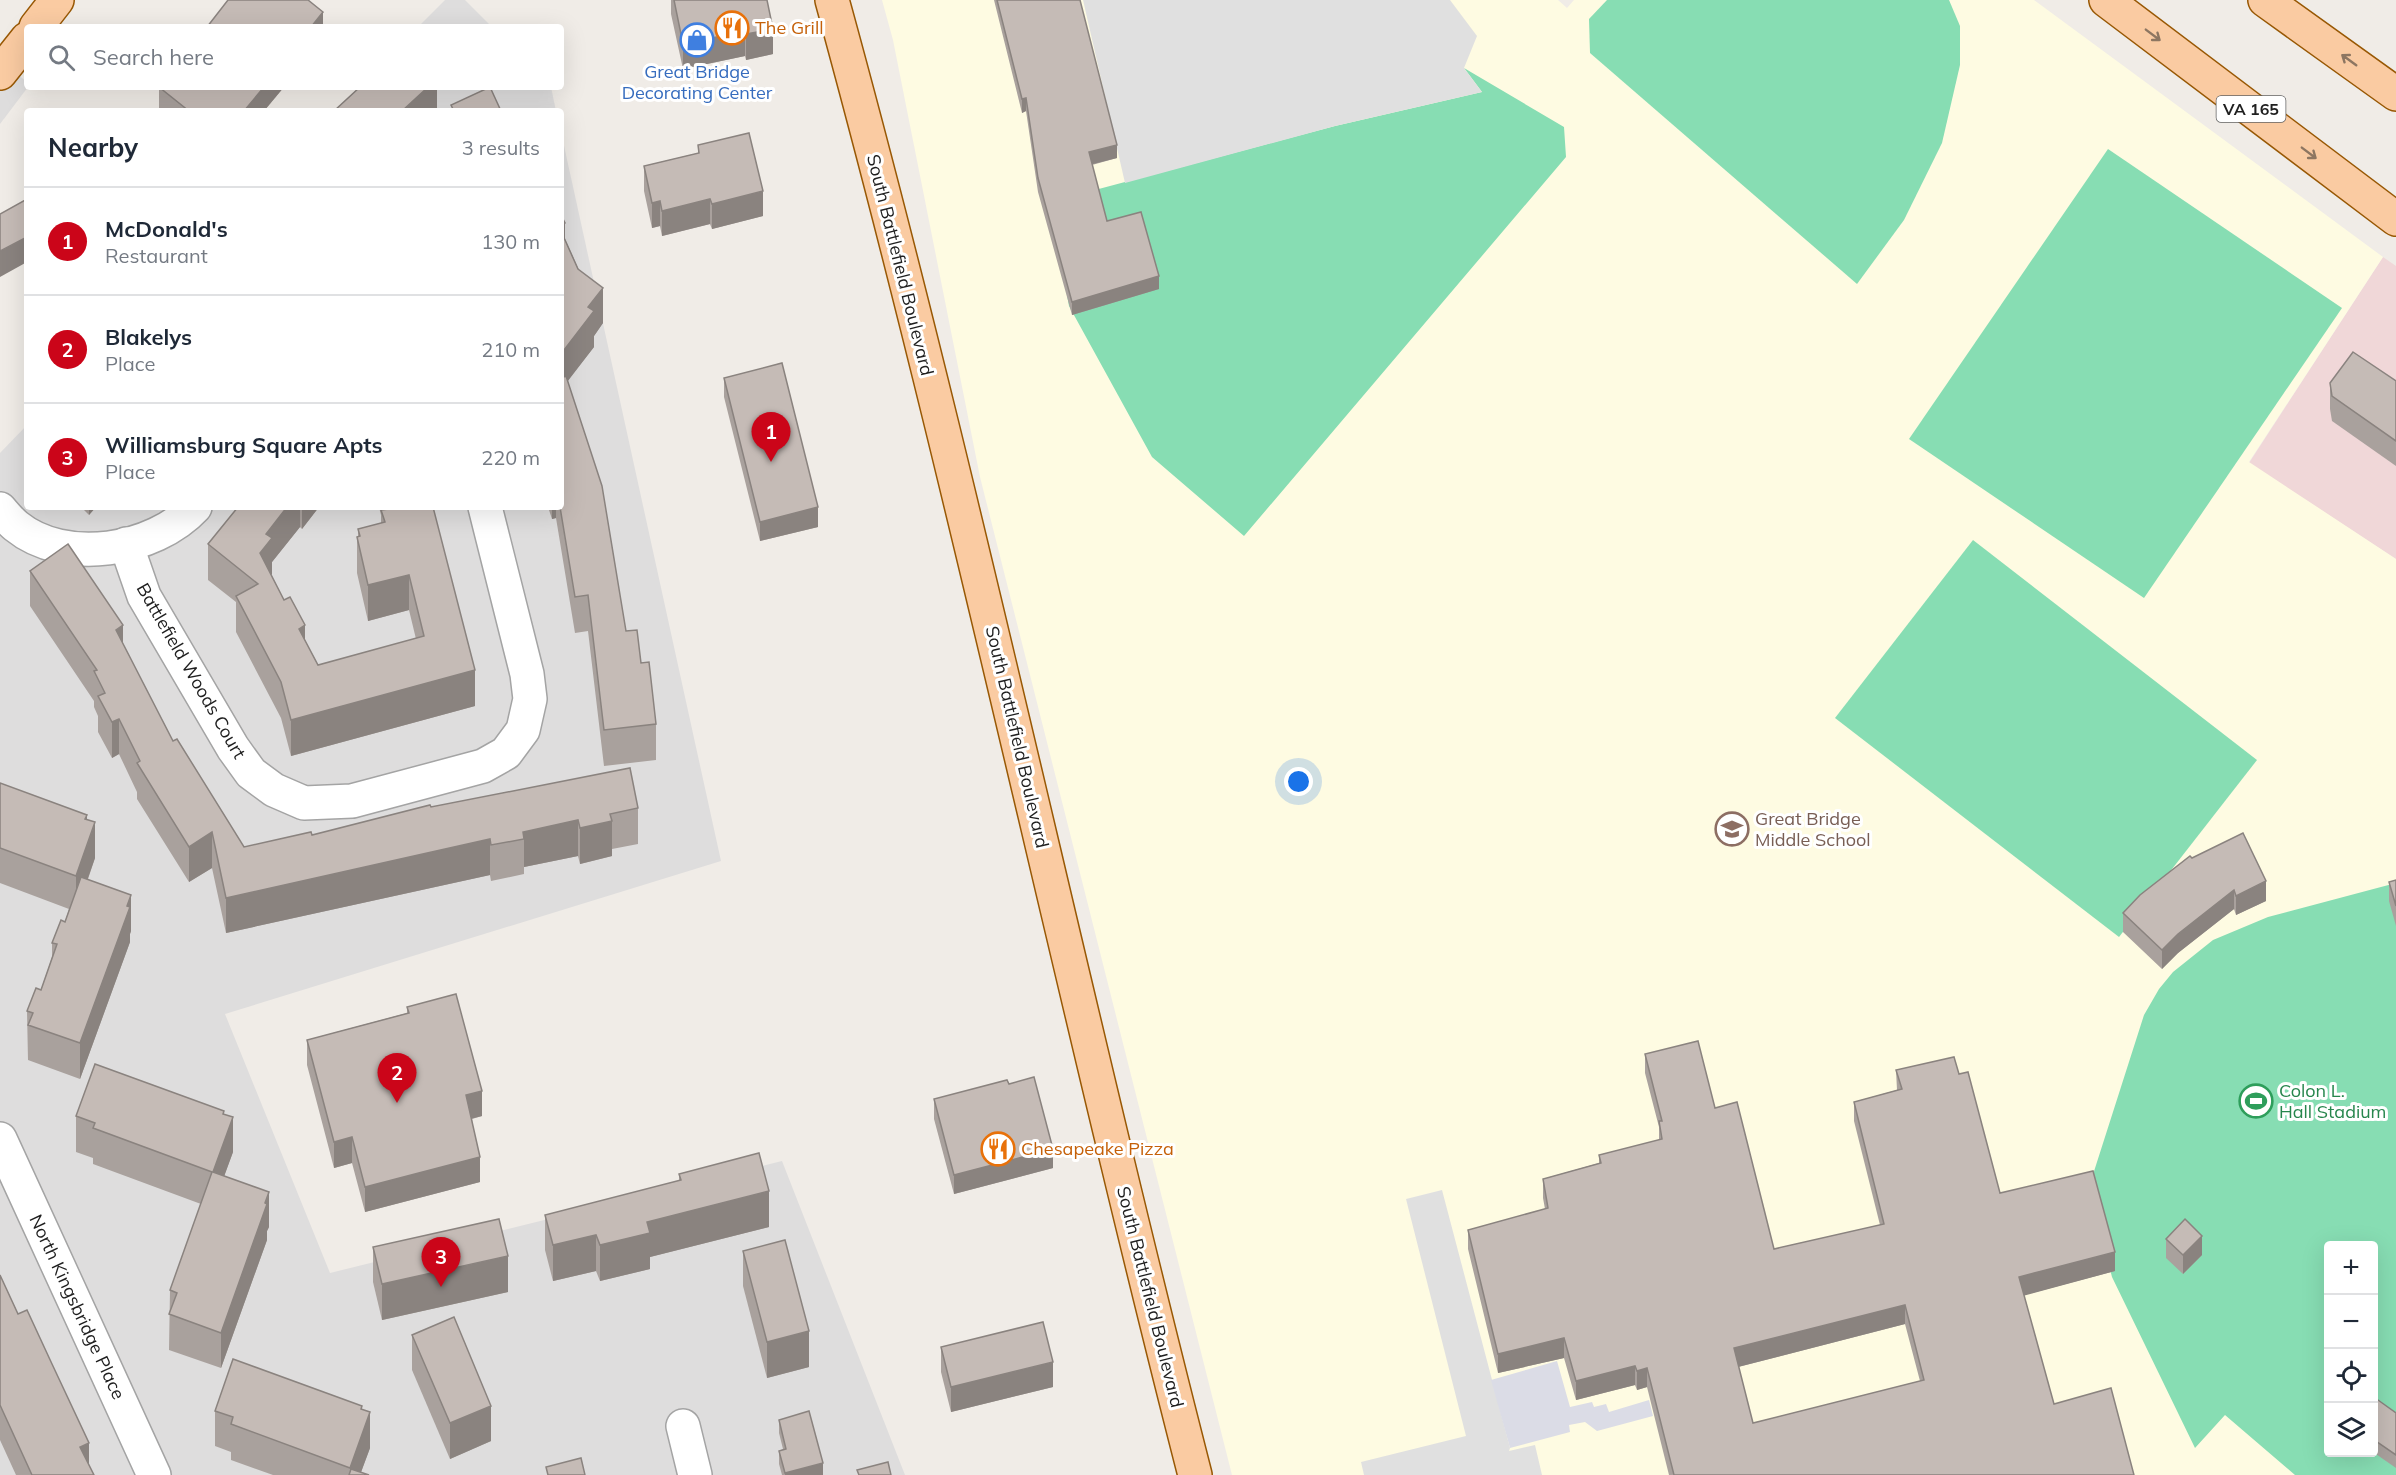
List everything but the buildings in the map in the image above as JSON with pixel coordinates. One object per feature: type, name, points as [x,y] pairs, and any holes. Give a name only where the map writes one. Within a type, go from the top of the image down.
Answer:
[{"type":"main road","points":[[38,24],[57,0]]},
{"type":"main road","name":"South Battlefield Boulevard","points":[[832,0],[1007,691],[1117,1169],[1195,1475]]},
{"type":"main road","name":"VA 165","points":[[2106,0],[2396,219]]},
{"type":"main road","points":[[2265,0],[2396,94]]},
{"type":"main road","points":[[0,73],[24,43]]},
{"type":"street","points":[[0,509],[17,527],[48,543],[91,549],[126,544],[161,532],[191,510]]},
{"type":"street","name":"Battlefield Woods Court","points":[[126,544],[144,596],[233,748],[251,773],[274,790],[304,803],[352,801],[483,766],[506,753],[523,729],[530,699],[527,675],[486,510]]},
{"type":"street","name":"North Kingsbridge Place","points":[[0,1139],[154,1475]]},
{"type":"street","points":[[683,1426],[695,1475]]},
{"type":"shaded area","points":[[445,0],[465,0],[489,24],[421,24]]},
{"type":"shaded area","name":"Great Bridge Middle School","points":[[882,0],[1558,0],[1567,8],[1574,0],[2034,0],[2383,257],[2249,462],[2396,559],[2396,1475],[1232,1475],[980,477],[893,40]]},
{"type":"shaded area","points":[[1083,0],[1450,0],[1477,36],[1464,68],[1482,92],[1335,126],[1125,183]]},
{"type":"shaded area","points":[[0,60],[24,80],[26,90],[0,124]]},
{"type":"shaded area","points":[[356,90],[552,90],[555,108],[339,108]]},
{"type":"shaded area","points":[[564,146],[721,861],[225,1014],[330,1273],[782,1161],[905,1475],[0,1475],[0,453],[24,428],[24,510],[564,510]]},
{"type":"shaded area","points":[[2383,257],[2396,266],[2396,559],[2249,463]]},
{"type":"shaded area","points":[[1442,1190],[1509,1451],[1535,1445],[1542,1475],[1364,1475],[1361,1462],[1466,1436],[1406,1199]]},
{"type":"shaded area","points":[[1557,1361],[1570,1407],[1592,1402],[1594,1407],[1606,1404],[1609,1412],[1649,1400],[1653,1416],[1597,1431],[1585,1422],[1569,1425],[1570,1432],[1510,1448],[1491,1380]]},
{"type":"green space","points":[[1607,0],[1949,0],[1960,26],[1960,65],[1942,143],[1904,220],[1857,284],[1590,53],[1589,19]]},
{"type":"green space","points":[[1464,68],[1564,127],[1566,157],[1244,536],[1152,457],[1069,306],[1050,202],[1335,126],[1482,92]]},
{"type":"green space","points":[[2108,149],[2342,308],[2144,598],[1909,439]]},
{"type":"green space","points":[[1973,540],[2257,760],[2119,937],[1835,718]]},
{"type":"green space","name":"Colon L. Hall Stadium","points":[[2396,883],[2396,1475],[2295,1475],[2225,1415],[2195,1448],[2112,1277],[2089,1187],[2144,1015],[2159,989],[2173,972],[2213,940],[2268,917]]},
{"type":"place","name":"The Grill","points":[[732,28]]},
{"type":"place","name":"Great Bridge Decorating Center","points":[[697,40]]},
{"type":"place","name":"McDonald's","points":[[771,462]]},
{"type":"place","name":"Great Bridge Middle School","points":[[1732,829]]},
{"type":"place","name":"Colon L. Hall Stadium","points":[[2256,1101]]},
{"type":"place","name":"Blakelys","points":[[397,1103]]},
{"type":"place","name":"Chesapeake Pizza","points":[[998,1149]]},
{"type":"place","name":"Williamsburg Square Apts","points":[[441,1287]]}]
